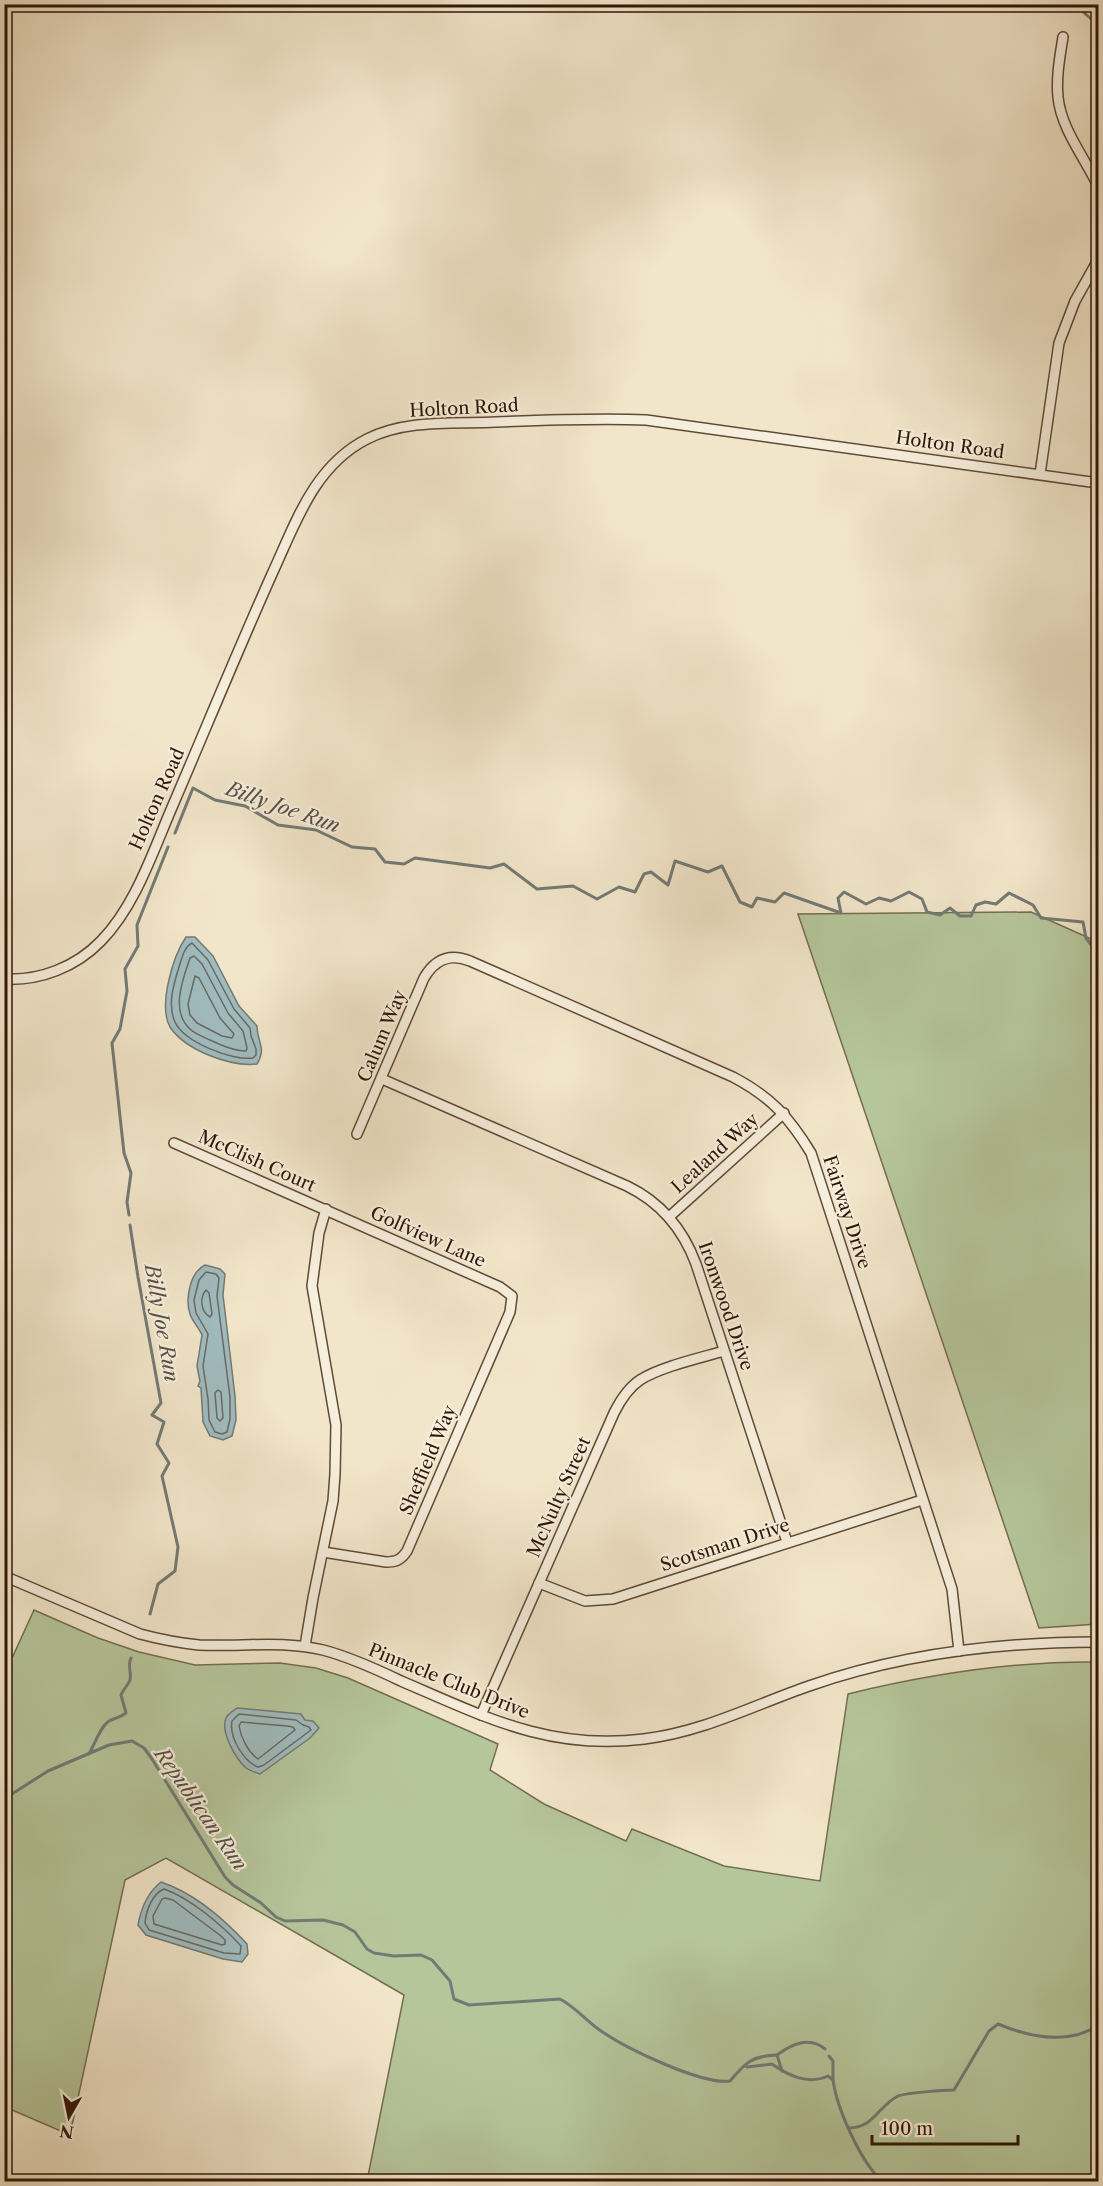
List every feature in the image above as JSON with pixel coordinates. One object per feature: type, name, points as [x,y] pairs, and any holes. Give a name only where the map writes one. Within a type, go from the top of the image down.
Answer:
[{"type":"street","points":[[1063,36],[1057,74],[1058,98],[1069,131],[1098,186]]},
{"type":"street","points":[[1040,474],[1059,343],[1075,301],[1098,260]]},
{"type":"street","name":"Holton Road","points":[[4,979],[24,979],[42,975],[65,967],[85,956],[99,943],[122,914],[155,845],[270,578],[312,489],[327,469],[346,451],[369,438],[386,431],[425,425],[595,419],[646,420],[1098,483]]},
{"type":"street","name":"Calum Way","points":[[357,1134],[424,978],[433,966],[446,958]]},
{"type":"street","name":"Fairway Drive","points":[[446,958],[462,958],[733,1077],[758,1091],[784,1113],[811,1153],[952,1589],[959,1651]]},
{"type":"street","name":"Ironwood Drive","points":[[382,1078],[627,1186],[652,1201],[669,1217],[682,1234],[692,1253],[787,1542]]},
{"type":"street","name":"Lealand Way","points":[[669,1217],[784,1113]]},
{"type":"street","name":"McClish Court","points":[[174,1143],[326,1209]]},
{"type":"street","points":[[305,1646],[333,1501],[336,1448],[336,1425],[330,1381],[312,1286],[317,1243],[326,1209]]},
{"type":"street","name":"Golfview Lane","points":[[326,1209],[500,1287],[507,1291],[512,1300]]},
{"type":"street","name":"Sheffield Way","points":[[323,1552],[386,1562],[395,1562],[402,1558],[510,1312],[512,1300]]},
{"type":"street","name":"McNulty Street","points":[[481,1715],[623,1397],[640,1380],[654,1373],[724,1351]]},
{"type":"street","name":"Scotsman Drive","points":[[539,1583],[585,1601],[613,1599],[922,1500]]},
{"type":"street","name":"Pinnacle Club Drive","points":[[4,1576],[121,1626],[159,1639],[199,1645],[266,1643],[325,1650],[507,1725],[555,1738],[613,1742],[645,1739],[696,1729],[811,1685],[886,1665],[959,1651],[1038,1643],[1098,1642]]},
{"type":"green space","points":[[1031,912],[1098,942],[1098,1624],[1039,1628],[798,914]]},
{"type":"green space","points":[[34,1610],[98,1638],[139,1652],[195,1665],[280,1663],[316,1668],[348,1678],[498,1744],[490,1770],[544,1804],[626,1841],[632,1829],[724,1866],[820,1881],[848,1694],[910,1680],[1003,1666],[1098,1662],[1098,2181],[367,2181],[404,1995],[166,1858],[125,1880],[70,2135],[5,2107],[5,1656],[13,1656]]},
{"type":"water","points":[[186,937],[195,937],[213,956],[239,1006],[257,1026],[261,1054],[257,1064],[234,1063],[197,1050],[186,1043],[170,1027],[167,1018],[166,994],[176,956]]},
{"type":"water","points":[[205,1265],[220,1269],[225,1274],[223,1295],[236,1420],[232,1436],[223,1440],[210,1436],[203,1422],[197,1366],[202,1335],[191,1317],[188,1301],[192,1280],[200,1268]]},
{"type":"water","points":[[237,1708],[301,1714],[305,1720],[313,1721],[319,1728],[310,1738],[260,1774],[242,1764],[227,1738],[226,1718]]},
{"type":"water","points":[[161,1882],[197,1900],[238,1935],[247,1944],[248,1954],[242,1962],[223,1959],[146,1935],[138,1925],[141,1913],[148,1896]]},
{"type":"waterway","points":[[1057,4],[1062,8],[1081,10],[1098,25]]},
{"type":"waterway","name":"Billy Joe Run","points":[[175,833],[193,788],[215,800],[245,806],[278,825],[316,830],[352,847],[375,849],[385,862],[404,864],[415,858],[490,868],[504,864],[537,889],[573,886],[597,899],[619,887],[635,892],[644,874],[651,872],[668,885],[675,861],[708,872],[722,866],[740,902],[752,907],[757,898],[775,902],[784,893],[841,913],[838,898],[844,892],[866,904],[879,898],[891,901],[909,892],[922,899],[927,912],[940,915],[950,908],[960,916],[971,916],[976,905],[985,902],[996,904],[1009,893],[1033,905],[1041,918],[1083,922],[1086,938],[1098,954]]},
{"type":"waterway","name":"Billy Joe Run","points":[[129,1215],[127,1202],[131,1173],[124,1153],[112,1043],[120,1029],[127,991],[125,969],[138,946],[137,925],[168,847]]},
{"type":"waterway","name":"Billy Joe Run","points":[[130,1225],[161,1403],[152,1415],[164,1422],[157,1444],[169,1463],[162,1476],[178,1547],[175,1571],[158,1584],[150,1614]]},
{"type":"waterway","name":"Billy Joe Run","points":[[89,1754],[106,1724],[126,1713],[121,1695],[130,1680],[131,1658]]},
{"type":"waterway","name":"Republican Run","points":[[4,1799],[48,1771],[109,1745],[132,1741],[144,1748],[152,1759],[225,1877],[276,1917],[285,1921],[323,1920],[343,1925],[355,1932],[367,1949],[374,1953],[394,1956],[421,1955],[432,1960],[450,1981],[454,1999],[469,2005],[560,1999],[615,2040],[684,2072],[718,2081],[730,2081],[750,2061],[777,2055],[782,2071]]},
{"type":"waterway","points":[[849,2128],[865,2124],[898,2096],[954,2090],[989,2031],[998,2024],[1046,2037],[1066,2037],[1098,2027]]},
{"type":"waterway","name":"Republican Run","points":[[777,2055],[807,2042],[825,2049]]},
{"type":"waterway","name":"Republican Run","points":[[829,2056],[833,2061],[833,2080]]},
{"type":"waterway","name":"Republican Run","points":[[747,2067],[772,2064],[799,2078],[813,2080],[828,2076],[833,2080],[839,2106],[851,2135],[866,2162],[883,2182]]}]
